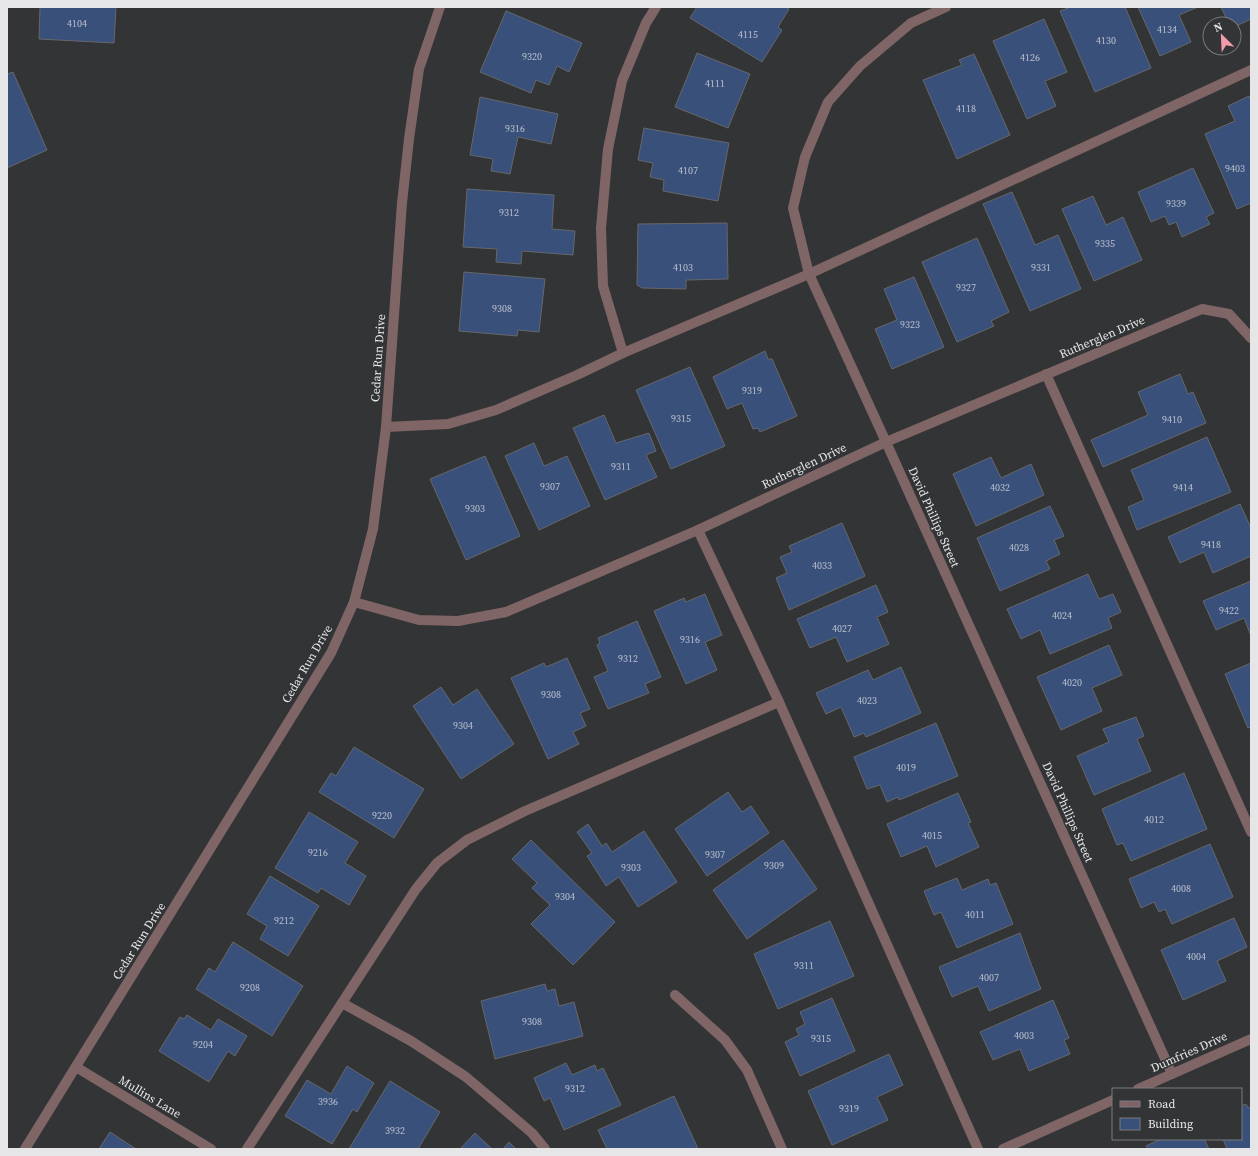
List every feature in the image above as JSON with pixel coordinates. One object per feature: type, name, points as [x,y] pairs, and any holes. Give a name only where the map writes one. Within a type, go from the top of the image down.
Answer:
[{"type":"street","name":"Cedar Run Drive","points":[[25,1149],[331,653],[354,602],[373,529],[386,427],[402,203],[419,69],[440,7]]},
{"type":"street","points":[[623,353],[603,286],[601,228],[608,149],[622,81],[646,22],[656,7]]},
{"type":"street","name":"David Phillips Street","points":[[946,7],[911,23],[860,66],[828,102],[805,157],[793,208],[809,274],[1172,1074]]},
{"type":"street","points":[[386,427],[448,424],[496,410],[577,375],[623,353],[809,274],[1251,70]]},
{"type":"street","name":"Rutherglen Drive","points":[[354,602],[419,620],[458,622],[506,612],[698,530],[886,442],[1202,309],[1229,314],[1251,338]]},
{"type":"street","points":[[1046,374],[1251,832]]},
{"type":"street","points":[[698,530],[779,702],[978,1149]]},
{"type":"street","points":[[248,1149],[416,889],[437,863],[467,840],[525,811],[779,702]]},
{"type":"street","points":[[675,995],[725,1040],[747,1070],[782,1149]]},
{"type":"street","points":[[342,1004],[410,1041],[466,1076],[532,1133],[544,1149]]},
{"type":"street","name":"Dumfries Drive","points":[[1140,1088],[1251,1039]]},
{"type":"street","name":"Mullins Lane","points":[[76,1067],[211,1149]]},
{"type":"street","points":[[1003,1149],[1112,1100]]},
{"type":"building","points":[[40,7],[116,7],[114,43],[39,39]]},
{"type":"building","points":[[697,7],[785,7],[789,9],[778,27],[782,30],[762,62],[690,18]]},
{"type":"building","points":[[1071,7],[1125,7],[1151,68],[1095,92],[1060,11]]},
{"type":"building","points":[[1138,7],[1198,7],[1179,15],[1191,42],[1160,56]]},
{"type":"building","points":[[1221,7],[1251,7],[1251,19],[1242,23],[1242,16],[1225,16]]},
{"type":"building","points":[[506,11],[582,43],[569,72],[557,66],[549,85],[536,80],[531,93],[480,72]]},
{"type":"building","points":[[1044,19],[1067,72],[1045,81],[1056,106],[1027,119],[993,41]]},
{"type":"building","points":[[697,53],[750,74],[728,128],[675,107]]},
{"type":"building","points":[[974,54],[1010,135],[957,159],[923,80],[962,65],[959,60]]},
{"type":"building","points":[[13,72],[47,150],[7,168],[7,74]]},
{"type":"building","points":[[1249,96],[1251,101],[1251,203],[1237,209],[1205,134],[1235,121],[1228,106]]},
{"type":"building","points":[[480,97],[558,114],[551,144],[518,137],[510,174],[491,171],[493,159],[470,155]]},
{"type":"building","points":[[644,128],[729,143],[718,201],[663,191],[664,180],[650,177],[653,163],[638,160]]},
{"type":"building","points":[[1193,168],[1214,213],[1206,217],[1210,224],[1182,237],[1176,222],[1169,225],[1165,216],[1151,222],[1138,192]]},
{"type":"building","points":[[467,189],[554,195],[552,229],[575,231],[573,255],[522,251],[521,264],[496,262],[497,249],[463,247]]},
{"type":"building","points":[[1012,192],[1035,245],[1058,235],[1081,289],[1030,311],[983,204]]},
{"type":"building","points":[[1093,196],[1106,225],[1123,217],[1142,260],[1094,281],[1062,209]]},
{"type":"building","points":[[727,223],[728,279],[686,280],[686,289],[642,288],[637,285],[638,224]]},
{"type":"building","points":[[977,238],[1009,312],[991,321],[994,326],[957,342],[922,262]]},
{"type":"building","points":[[464,272],[545,279],[539,332],[518,330],[517,336],[459,331]]},
{"type":"building","points":[[914,277],[944,347],[892,369],[875,329],[897,320],[884,289]]},
{"type":"building","points":[[765,351],[768,359],[772,359],[797,416],[760,432],[758,428],[753,429],[742,403],[727,409],[713,377]]},
{"type":"building","points":[[690,367],[725,446],[671,469],[636,390]]},
{"type":"building","points":[[1180,374],[1188,394],[1193,392],[1206,423],[1103,467],[1091,440],[1148,415],[1138,392]]},
{"type":"building","points":[[604,415],[616,443],[649,433],[656,451],[646,455],[657,477],[605,500],[573,428]]},
{"type":"building","points":[[1207,437],[1231,492],[1137,530],[1128,507],[1144,500],[1131,470]]},
{"type":"building","points":[[534,443],[544,466],[567,456],[590,506],[539,530],[505,456]]},
{"type":"building","points":[[485,456],[520,536],[466,560],[430,479]]},
{"type":"building","points":[[991,457],[1001,478],[1031,464],[1044,495],[976,526],[953,474]]},
{"type":"building","points":[[1240,504],[1251,528],[1251,556],[1213,573],[1204,552],[1180,563],[1168,537]]},
{"type":"building","points":[[1050,506],[1064,536],[1054,540],[1060,554],[1046,561],[1050,569],[1000,591],[977,538]]},
{"type":"building","points":[[842,523],[865,576],[789,610],[776,578],[787,573],[780,557],[792,552],[789,546]]},
{"type":"building","points":[[1088,574],[1099,599],[1113,594],[1121,612],[1108,618],[1112,628],[1050,654],[1040,630],[1021,639],[1007,609]]},
{"type":"building","points":[[1251,581],[1251,636],[1244,618],[1216,630],[1203,601]]},
{"type":"building","points":[[876,585],[888,612],[877,617],[889,644],[847,662],[836,637],[810,648],[797,619]]},
{"type":"building","points":[[705,594],[722,635],[705,642],[717,670],[686,684],[654,611],[684,598],[686,602]]},
{"type":"building","points":[[637,621],[661,677],[645,684],[649,693],[608,709],[594,677],[608,671],[597,645],[600,643],[598,638]]},
{"type":"building","points":[[1109,645],[1122,675],[1092,688],[1102,711],[1061,730],[1037,677]]},
{"type":"building","points":[[567,658],[590,709],[580,713],[586,726],[573,732],[579,744],[548,759],[511,678],[544,663],[546,667]]},
{"type":"building","points":[[1251,663],[1251,727],[1248,728],[1225,674]]},
{"type":"building","points":[[901,667],[921,713],[866,737],[864,733],[854,737],[841,707],[826,714],[816,693],[868,670],[873,680]]},
{"type":"building","points":[[441,687],[453,705],[477,689],[514,744],[461,779],[413,706]]},
{"type":"building","points":[[1136,717],[1144,736],[1137,739],[1151,771],[1094,795],[1077,756],[1109,742],[1103,729]]},
{"type":"building","points":[[936,723],[958,776],[899,800],[898,797],[887,802],[880,785],[867,789],[854,757]]},
{"type":"building","points":[[354,747],[424,789],[394,838],[319,792],[331,773],[336,776]]},
{"type":"building","points":[[1184,773],[1207,829],[1131,861],[1123,843],[1117,845],[1102,809]]},
{"type":"building","points":[[728,792],[742,812],[751,806],[769,833],[707,876],[675,829]]},
{"type":"building","points":[[958,793],[971,822],[968,823],[979,847],[936,867],[927,846],[901,857],[887,824]]},
{"type":"building","points":[[309,812],[358,842],[345,863],[366,876],[349,905],[321,888],[318,893],[275,868]]},
{"type":"building","points":[[588,824],[602,846],[606,843],[612,852],[644,831],[677,882],[638,907],[619,877],[606,886],[587,856],[592,853],[577,832]]},
{"type":"building","points":[[531,840],[615,922],[573,965],[531,924],[550,905],[532,888],[537,883],[512,859]]},
{"type":"building","points":[[783,840],[817,889],[747,939],[713,890]]},
{"type":"building","points":[[1210,844],[1233,897],[1172,924],[1165,909],[1159,912],[1154,902],[1141,908],[1129,879]]},
{"type":"building","points":[[270,876],[319,906],[288,956],[260,939],[267,926],[247,914]]},
{"type":"building","points":[[957,878],[962,890],[988,879],[990,885],[996,883],[1013,924],[957,948],[941,912],[934,915],[924,891]]},
{"type":"building","points":[[1234,918],[1247,947],[1217,961],[1226,981],[1183,1000],[1161,950]]},
{"type":"building","points":[[830,921],[854,976],[778,1009],[754,954]]},
{"type":"building","points":[[1020,933],[1041,989],[989,1011],[978,986],[952,997],[939,967]]},
{"type":"building","points":[[233,942],[303,986],[272,1036],[196,989],[209,968],[215,972]]},
{"type":"building","points":[[545,984],[547,991],[555,989],[559,1006],[574,1002],[583,1036],[495,1059],[481,1001]]},
{"type":"building","points":[[832,998],[855,1051],[800,1076],[785,1042],[799,1035],[796,1029],[805,1024],[800,1012]]},
{"type":"building","points":[[1053,1000],[1069,1038],[1064,1040],[1070,1054],[1029,1071],[1020,1049],[993,1060],[980,1032]]},
{"type":"building","points":[[187,1015],[211,1030],[218,1019],[247,1036],[235,1056],[228,1051],[209,1082],[159,1051],[180,1017],[184,1019]]},
{"type":"building","points":[[889,1054],[903,1085],[877,1097],[888,1120],[832,1145],[808,1091]]},
{"type":"building","points":[[566,1063],[572,1075],[595,1065],[597,1071],[603,1068],[621,1105],[564,1130],[550,1098],[544,1101],[534,1078]]},
{"type":"building","points":[[347,1066],[374,1083],[357,1112],[353,1109],[332,1144],[285,1116],[307,1080],[331,1094]]},
{"type":"building","points":[[390,1081],[440,1112],[418,1149],[349,1149]]},
{"type":"building","points":[[674,1096],[698,1149],[607,1149],[598,1130]]},
{"type":"building","points":[[1246,1104],[1248,1108],[1251,1106],[1251,1149],[1227,1149],[1223,1140],[1242,1140],[1242,1106]]},
{"type":"building","points":[[110,1132],[136,1149],[99,1149]]},
{"type":"building","points":[[475,1133],[492,1149],[460,1149]]},
{"type":"building","points":[[1159,1140],[1204,1140],[1209,1149],[1148,1149],[1146,1146]]},
{"type":"building","points":[[509,1142],[516,1149],[503,1149]]}]
